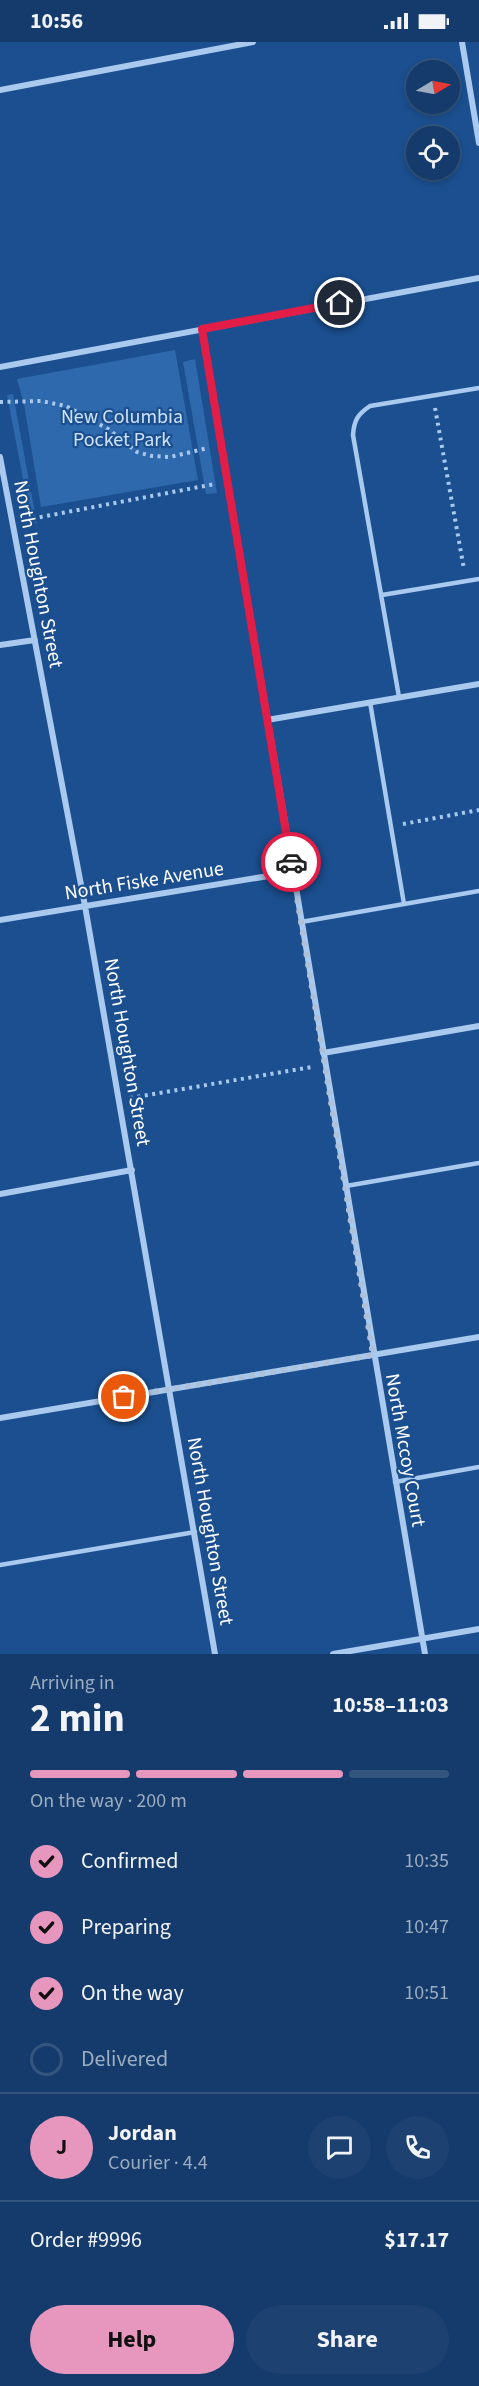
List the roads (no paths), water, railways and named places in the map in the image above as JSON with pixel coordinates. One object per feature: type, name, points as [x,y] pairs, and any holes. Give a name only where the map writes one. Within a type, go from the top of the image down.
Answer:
[{"type":"street","points":[[0,90],[253,42]]},
{"type":"street","points":[[462,42],[479,143]]},
{"type":"street","points":[[0,367],[479,278]]},
{"type":"street","name":"North Mccoy Court","points":[[202,329],[424,1654]]},
{"type":"street","name":"North Houghton Street","points":[[0,457],[120,1100],[215,1654]]},
{"type":"street","points":[[0,645],[35,640]]},
{"type":"street","points":[[267,720],[479,684]]},
{"type":"street","name":"North Fiske Avenue","points":[[0,920],[293,872]]},
{"type":"street","points":[[323,1053],[479,1026]]},
{"type":"street","points":[[0,1194],[132,1170]]},
{"type":"street","points":[[0,1418],[479,1337]]},
{"type":"street","points":[[333,1654],[479,1629]]},
{"type":"lane","points":[[399,697],[353,435],[354,423],[359,413],[370,406],[479,388]]},
{"type":"lane","points":[[382,595],[479,579]]},
{"type":"lane","points":[[370,702],[404,904]]},
{"type":"lane","points":[[301,922],[479,891]]},
{"type":"lane","points":[[345,1186],[479,1163]]},
{"type":"lane","points":[[395,1482],[479,1467]]},
{"type":"lane","points":[[0,1565],[195,1532]]},
{"type":"park label","name":"New Columbia Pocket Park","points":[[122,428]]}]
